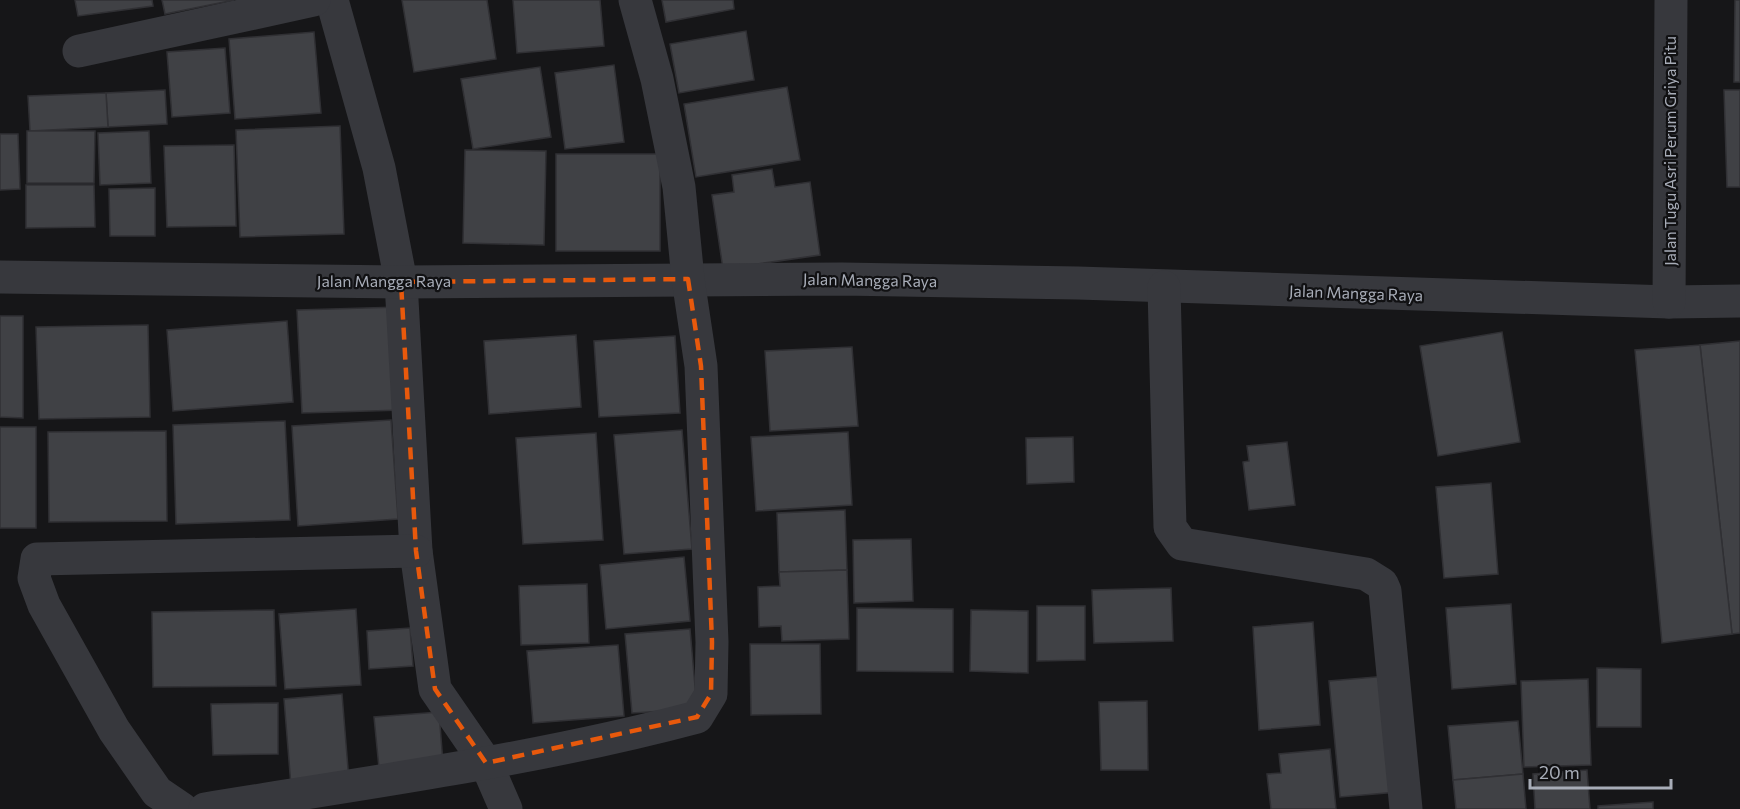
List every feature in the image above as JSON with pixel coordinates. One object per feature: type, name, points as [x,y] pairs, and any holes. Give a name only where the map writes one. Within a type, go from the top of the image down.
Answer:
[{"type":"street","points":[[80,51],[314,0]]},
{"type":"street","points":[[332,0],[379,168],[401,282],[416,551],[435,689],[486,763],[506,809]]},
{"type":"street","points":[[205,809],[486,763],[642,732],[697,717],[711,694],[712,642],[701,366],[688,279],[679,187],[657,79],[635,0]]},
{"type":"street","name":"Jalan Tugu Asri Perum Griya Pitu","points":[[1669,302],[1671,0]]},
{"type":"street","name":"Jalan Mangga Raya","points":[[0,277],[401,282],[688,279],[1078,283],[1669,302],[1740,301]]},
{"type":"street","points":[[1164,287],[1170,527],[1182,544],[1366,574],[1382,584],[1385,591],[1406,809]]},
{"type":"street","points":[[182,809],[157,792],[114,730],[44,605],[34,578],[37,559],[416,551]]},
{"type":"highlighted area","points":[[688,279],[701,366],[712,642],[711,694],[697,717],[486,763],[435,689],[416,551],[401,282]]},
{"type":"building","points":[[75,0],[152,0],[153,6],[78,16]]},
{"type":"building","points":[[162,0],[234,0],[165,14]]},
{"type":"building","points":[[402,0],[487,0],[496,59],[414,72]]},
{"type":"building","points":[[513,0],[600,0],[604,46],[517,53]]},
{"type":"building","points":[[662,0],[733,0],[734,9],[666,22]]},
{"type":"building","points":[[1735,0],[1740,0],[1740,82],[1734,82]]},
{"type":"building","points":[[746,31],[754,80],[679,93],[670,44]]},
{"type":"building","points":[[314,32],[321,113],[235,119],[229,39]]},
{"type":"building","points":[[225,48],[230,113],[172,117],[167,52]]},
{"type":"building","points":[[614,65],[624,142],[565,149],[555,73]]},
{"type":"building","points":[[540,67],[551,137],[473,149],[461,79]]},
{"type":"building","points":[[787,87],[800,160],[696,177],[684,104]]},
{"type":"building","points":[[165,90],[167,124],[108,127],[106,93]]},
{"type":"building","points":[[1724,90],[1740,90],[1740,187],[1727,187]]},
{"type":"building","points":[[106,93],[108,127],[30,131],[28,96]]},
{"type":"building","points":[[340,126],[344,234],[240,237],[236,130]]},
{"type":"building","points":[[27,131],[95,131],[94,183],[27,183]]},
{"type":"building","points":[[149,131],[151,183],[100,185],[98,133]]},
{"type":"building","points":[[0,134],[18,134],[20,189],[0,190]]},
{"type":"building","points":[[234,145],[236,226],[167,227],[164,146]]},
{"type":"building","points":[[465,150],[546,151],[544,245],[463,243]]},
{"type":"building","points":[[556,154],[660,154],[660,251],[556,251]]},
{"type":"building","points":[[772,169],[775,187],[810,182],[820,255],[723,269],[712,195],[734,192],[732,175]]},
{"type":"building","points":[[26,185],[94,185],[95,227],[26,228]]},
{"type":"building","points":[[155,188],[155,236],[110,236],[109,189]]},
{"type":"building","points":[[399,307],[403,410],[302,413],[297,310]]},
{"type":"building","points":[[0,316],[23,316],[23,418],[0,417]]},
{"type":"building","points":[[287,321],[293,402],[173,411],[167,330]]},
{"type":"building","points":[[148,325],[150,417],[39,419],[36,327]]},
{"type":"building","points":[[1502,332],[1520,442],[1438,456],[1420,346]]},
{"type":"building","points":[[576,335],[581,407],[489,414],[484,341]]},
{"type":"building","points":[[675,336],[680,413],[599,417],[594,341]]},
{"type":"building","points":[[1740,341],[1740,633],[1732,634],[1700,345]]},
{"type":"building","points":[[1700,345],[1732,634],[1662,643],[1635,350]]},
{"type":"building","points":[[852,347],[858,426],[770,431],[765,351]]},
{"type":"building","points":[[391,420],[398,519],[298,526],[292,426]]},
{"type":"building","points":[[285,421],[290,520],[176,524],[173,425]]},
{"type":"building","points":[[0,427],[36,427],[36,528],[0,528]]},
{"type":"building","points":[[682,430],[692,549],[624,554],[614,435]]},
{"type":"building","points":[[166,431],[167,521],[49,522],[48,432]]},
{"type":"building","points":[[848,432],[852,505],[756,511],[751,437]]},
{"type":"building","points":[[596,433],[603,540],[523,544],[516,438]]},
{"type":"building","points":[[1073,437],[1074,482],[1027,484],[1026,438]]},
{"type":"building","points":[[1287,442],[1295,505],[1249,510],[1243,462],[1249,461],[1247,446]]},
{"type":"building","points":[[1491,483],[1498,574],[1444,578],[1436,487]]},
{"type":"building","points":[[845,510],[847,570],[779,572],[777,513]]},
{"type":"building","points":[[911,539],[913,601],[854,603],[853,540]]},
{"type":"building","points":[[684,557],[690,621],[606,629],[600,565]]},
{"type":"building","points":[[847,570],[849,639],[782,641],[781,626],[759,627],[758,587],[780,586],[779,572]]},
{"type":"building","points":[[587,584],[589,643],[521,645],[519,586]]},
{"type":"building","points":[[1171,588],[1173,641],[1094,643],[1092,590]]},
{"type":"building","points":[[1511,604],[1516,684],[1452,689],[1446,608]]},
{"type":"building","points":[[1037,606],[1085,606],[1085,660],[1037,661]]},
{"type":"building","points":[[857,608],[953,609],[953,672],[857,671]]},
{"type":"building","points":[[356,609],[361,685],[285,689],[279,614]]},
{"type":"building","points":[[274,610],[276,686],[153,687],[152,612]]},
{"type":"building","points":[[971,610],[1028,611],[1028,673],[970,671]]},
{"type":"building","points":[[1313,622],[1320,725],[1259,730],[1253,627]]},
{"type":"building","points":[[410,628],[413,666],[369,669],[367,631]]},
{"type":"building","points":[[690,629],[697,709],[632,713],[625,634]]},
{"type":"building","points":[[750,644],[820,644],[821,714],[751,715]]},
{"type":"building","points":[[618,645],[624,716],[533,723],[527,651]]},
{"type":"building","points":[[1597,668],[1641,669],[1641,727],[1597,727]]},
{"type":"building","points":[[1387,676],[1398,792],[1340,797],[1329,681]]},
{"type":"building","points":[[1588,679],[1591,765],[1524,767],[1521,681]]},
{"type":"building","points":[[342,694],[349,781],[291,786],[284,699]]},
{"type":"building","points":[[1147,701],[1148,770],[1101,770],[1099,702]]},
{"type":"building","points":[[278,703],[278,754],[213,755],[211,704]]},
{"type":"building","points":[[439,712],[443,763],[379,768],[374,717]]},
{"type":"building","points":[[1518,721],[1523,774],[1453,780],[1448,726]]},
{"type":"building","points":[[1330,749],[1336,809],[1271,809],[1267,774],[1281,773],[1279,754]]},
{"type":"building","points":[[1587,770],[1590,809],[1535,809],[1533,774]]},
{"type":"building","points":[[1523,774],[1526,809],[1456,809],[1453,780]]},
{"type":"building","points":[[1653,802],[1653,809],[1598,809],[1598,806]]}]
